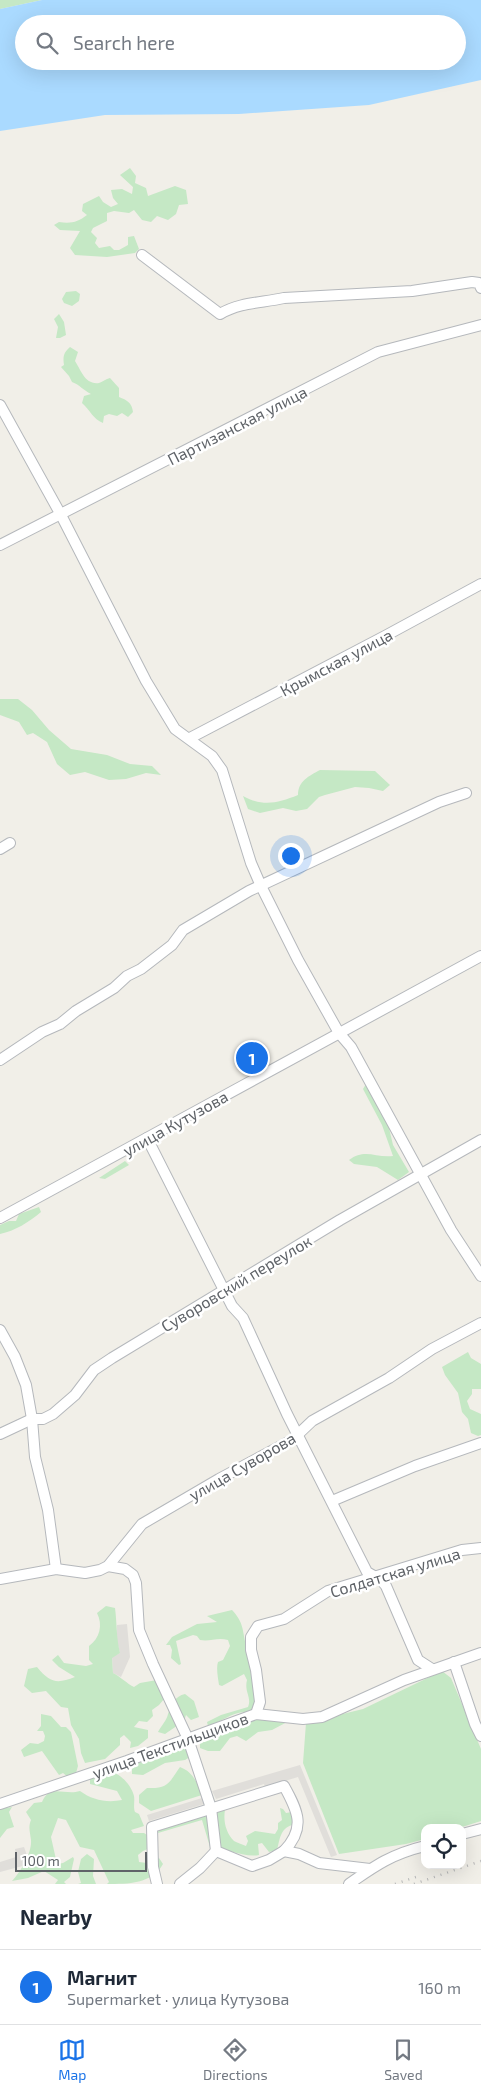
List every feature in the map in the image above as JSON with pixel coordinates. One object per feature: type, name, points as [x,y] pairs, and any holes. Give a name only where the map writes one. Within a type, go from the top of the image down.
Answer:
[{"type":"street","points":[[142,255],[220,314],[240,304],[284,298],[480,285]]},
{"type":"street","name":"Партизанская улица","points":[[0,545],[378,352],[481,325]]},
{"type":"street","points":[[0,404],[61,515],[146,681],[175,728],[212,756],[222,770],[251,863],[298,960],[339,1033],[351,1047],[451,1230],[481,1276]]},
{"type":"street","name":"Крымская улица","points":[[190,738],[481,584]]},
{"type":"street","points":[[0,1060],[42,1032],[60,1024],[76,1011],[114,988],[127,976],[172,945],[183,930],[248,891],[440,802],[466,793]]},
{"type":"street","points":[[0,848],[10,843]]},
{"type":"street","name":"улица Кутузова","points":[[0,1218],[481,956]]},
{"type":"street","points":[[147,1138],[224,1291],[232,1306],[243,1318],[298,1435],[367,1572],[381,1580],[386,1586],[418,1660],[432,1669]]},
{"type":"street","name":"Суворовский переулок","points":[[0,1434],[32,1419],[43,1419],[53,1414],[75,1395],[94,1370],[420,1174],[481,1140]]},
{"type":"street","name":"улица Суворова","points":[[108,1566],[142,1524],[298,1435],[312,1421],[389,1378],[432,1349],[481,1323]]},
{"type":"street","points":[[0,1330],[15,1357],[26,1385],[32,1419],[34,1457],[48,1510],[56,1569]]},
{"type":"street","points":[[332,1502],[415,1466],[481,1444]]},
{"type":"street","name":"Солдатская улица","points":[[256,1714],[260,1702],[256,1670],[251,1650],[251,1637],[258,1626],[284,1619],[328,1591],[462,1550],[481,1548]]},
{"type":"street","points":[[0,1579],[56,1569],[85,1574],[108,1566],[125,1569],[133,1575],[136,1583],[139,1630],[152,1664],[188,1739],[211,1808],[216,1851],[200,1868],[180,1884]]},
{"type":"street","name":"улица Текстильщиков","points":[[0,1804],[256,1714],[303,1719],[322,1717],[404,1680],[481,1653]]},
{"type":"street","points":[[454,1662],[481,1736]]},
{"type":"street","points":[[157,1884],[153,1867],[152,1827],[284,1786],[292,1800],[299,1822],[298,1833],[284,1851],[269,1860],[252,1866],[216,1851]]},
{"type":"street","points":[[466,1833],[481,1829]]},
{"type":"street","points":[[349,1884],[385,1859],[421,1847]]},
{"type":"street","points":[[284,1851],[299,1854],[320,1863],[370,1870]]},
{"type":"shaded area","points":[[127,1624],[130,1657],[121,1677],[113,1673],[112,1657],[120,1653],[116,1638],[117,1625]]},
{"type":"shaded area","points":[[300,1765],[337,1855],[331,1857],[298,1777],[265,1787],[264,1784],[216,1799],[212,1791]]},
{"type":"shaded area","points":[[202,1798],[204,1804],[149,1821],[147,1815]]},
{"type":"shaded area","points":[[24,1847],[30,1864],[0,1872],[0,1862],[16,1857],[15,1849]]},
{"type":"green space","points":[[0,0],[42,0],[0,9]]},
{"type":"green space","points":[[130,168],[136,176],[135,183],[146,188],[148,196],[175,186],[186,190],[188,204],[179,205],[176,214],[168,220],[157,216],[151,222],[142,220],[134,210],[129,213],[114,211],[107,213],[107,221],[93,228],[91,232],[97,238],[95,243],[99,248],[110,246],[114,250],[119,250],[128,245],[128,237],[134,236],[139,249],[135,253],[107,257],[75,255],[70,248],[80,231],[60,230],[54,225],[59,222],[74,222],[84,217],[87,215],[82,211],[83,204],[99,196],[103,202],[111,207],[118,204],[113,198],[111,190],[122,189],[132,194],[133,187],[120,175]]},
{"type":"green space","points":[[76,291],[80,294],[79,301],[72,306],[64,303],[62,299],[66,292]]},
{"type":"green space","points":[[59,314],[64,322],[66,335],[56,338],[58,327],[54,319]]},
{"type":"green space","points":[[70,347],[78,352],[75,361],[90,382],[99,383],[110,378],[119,388],[119,397],[129,402],[132,406],[133,412],[128,417],[122,413],[117,416],[109,414],[104,416],[103,423],[94,417],[82,403],[84,396],[91,394],[72,382],[61,367],[64,365],[65,353]]},
{"type":"green space","points":[[0,699],[18,699],[32,710],[49,730],[71,749],[107,755],[130,764],[152,766],[161,775],[146,773],[126,779],[109,780],[85,772],[70,775],[57,764],[47,742],[33,733],[27,735],[19,722],[0,715]]},
{"type":"green space","points":[[320,770],[375,771],[390,785],[383,791],[355,787],[325,795],[319,797],[307,809],[296,811],[283,808],[260,813],[248,809],[243,796],[264,803],[291,798],[298,795],[298,790],[305,779]]},
{"type":"green space","points":[[366,1084],[389,1128],[393,1145],[409,1172],[398,1180],[377,1167],[354,1164],[349,1160],[355,1156],[365,1154],[393,1156],[382,1125],[363,1089]]},
{"type":"green space","points":[[125,1161],[129,1165],[105,1179],[99,1178]]},
{"type":"green space","points":[[39,1207],[41,1212],[32,1219],[6,1233],[0,1234],[0,1225],[9,1221],[16,1221],[19,1214]]},
{"type":"green space","points":[[468,1352],[471,1358],[481,1364],[481,1389],[472,1389],[472,1394],[467,1401],[470,1409],[481,1414],[481,1435],[478,1436],[471,1433],[468,1419],[462,1412],[458,1393],[445,1375],[442,1367]]},
{"type":"green space","points":[[106,1606],[115,1608],[120,1653],[112,1658],[113,1673],[134,1687],[140,1683],[157,1680],[164,1699],[152,1710],[153,1716],[147,1722],[139,1721],[134,1727],[148,1730],[148,1738],[138,1746],[130,1748],[131,1742],[124,1735],[120,1738],[120,1745],[105,1759],[85,1763],[79,1739],[71,1725],[68,1708],[61,1707],[46,1691],[32,1693],[24,1686],[28,1669],[37,1667],[54,1681],[63,1681],[75,1677],[52,1660],[58,1655],[64,1663],[86,1666],[93,1664],[89,1660],[89,1646],[96,1639],[100,1627],[97,1613]]},
{"type":"green space","points":[[232,1610],[242,1626],[251,1664],[255,1689],[256,1717],[289,1721],[272,1730],[258,1732],[246,1741],[237,1736],[230,1738],[220,1751],[208,1751],[200,1748],[200,1743],[222,1730],[244,1714],[244,1712],[208,1726],[207,1722],[221,1715],[248,1707],[247,1680],[244,1674],[222,1686],[219,1685],[217,1664],[223,1660],[230,1646],[228,1640],[200,1640],[197,1636],[193,1635],[176,1641],[181,1664],[179,1665],[171,1658],[172,1650],[170,1645],[166,1645],[172,1637],[197,1624],[217,1622],[207,1616]]},
{"type":"green space","points":[[442,1671],[451,1678],[481,1749],[481,1821],[466,1826],[466,1824],[421,1824],[421,1840],[339,1854],[303,1763],[306,1723],[363,1709]]},
{"type":"green space","points":[[185,1694],[194,1701],[199,1717],[191,1720],[186,1715],[184,1721],[165,1734],[158,1732],[174,1701]]},
{"type":"green space","points":[[41,1714],[51,1716],[61,1727],[66,1727],[71,1732],[78,1766],[76,1773],[68,1777],[63,1773],[59,1775],[42,1751],[24,1757],[21,1750],[30,1743],[38,1744],[44,1741],[43,1731],[37,1731],[41,1726]]},
{"type":"green space","points":[[188,1747],[190,1757],[185,1760],[165,1763],[143,1775],[132,1774],[132,1765],[152,1759],[169,1750]]},
{"type":"green space","points":[[180,1767],[191,1775],[202,1795],[151,1811],[139,1803],[139,1795],[147,1788],[167,1784]]},
{"type":"green space","points":[[107,1771],[120,1776],[132,1792],[135,1812],[139,1814],[144,1826],[131,1830],[133,1833],[144,1833],[150,1837],[150,1848],[138,1855],[139,1862],[147,1863],[159,1858],[163,1864],[158,1871],[153,1876],[139,1882],[107,1884],[109,1882],[94,1850],[80,1847],[66,1820],[58,1818],[51,1837],[57,1864],[73,1857],[74,1859],[70,1877],[64,1882],[66,1884],[55,1884],[58,1880],[44,1871],[28,1878],[12,1881],[25,1862],[30,1850],[29,1827],[31,1820],[26,1812],[34,1803],[42,1802],[45,1796],[53,1791],[80,1791],[100,1800],[122,1800],[117,1791],[90,1784],[90,1777]]},
{"type":"green space","points":[[12,1807],[9,1812],[14,1827],[7,1829],[0,1838],[0,1809]]},
{"type":"green space","points":[[280,1808],[286,1813],[292,1812],[295,1819],[292,1825],[283,1832],[277,1850],[269,1852],[262,1843],[258,1844],[259,1855],[253,1856],[210,1847],[202,1820],[158,1833],[159,1828],[225,1810],[227,1831],[234,1841],[246,1846],[248,1841],[246,1836],[255,1831],[275,1834],[278,1829],[278,1823],[282,1820]]},
{"type":"green space","points":[[87,1854],[94,1859],[93,1876],[96,1884],[78,1884],[81,1883],[78,1872],[81,1859]]},
{"type":"water","points":[[42,0],[481,0],[481,80],[369,105],[239,114],[105,115],[0,131],[0,9]]},
{"type":"railway","points":[[414,1884],[481,1861]]},
{"type":"railway","points":[[395,1884],[419,1876]]},
{"type":"place","name":"Магнит","points":[[252,1058]]}]
